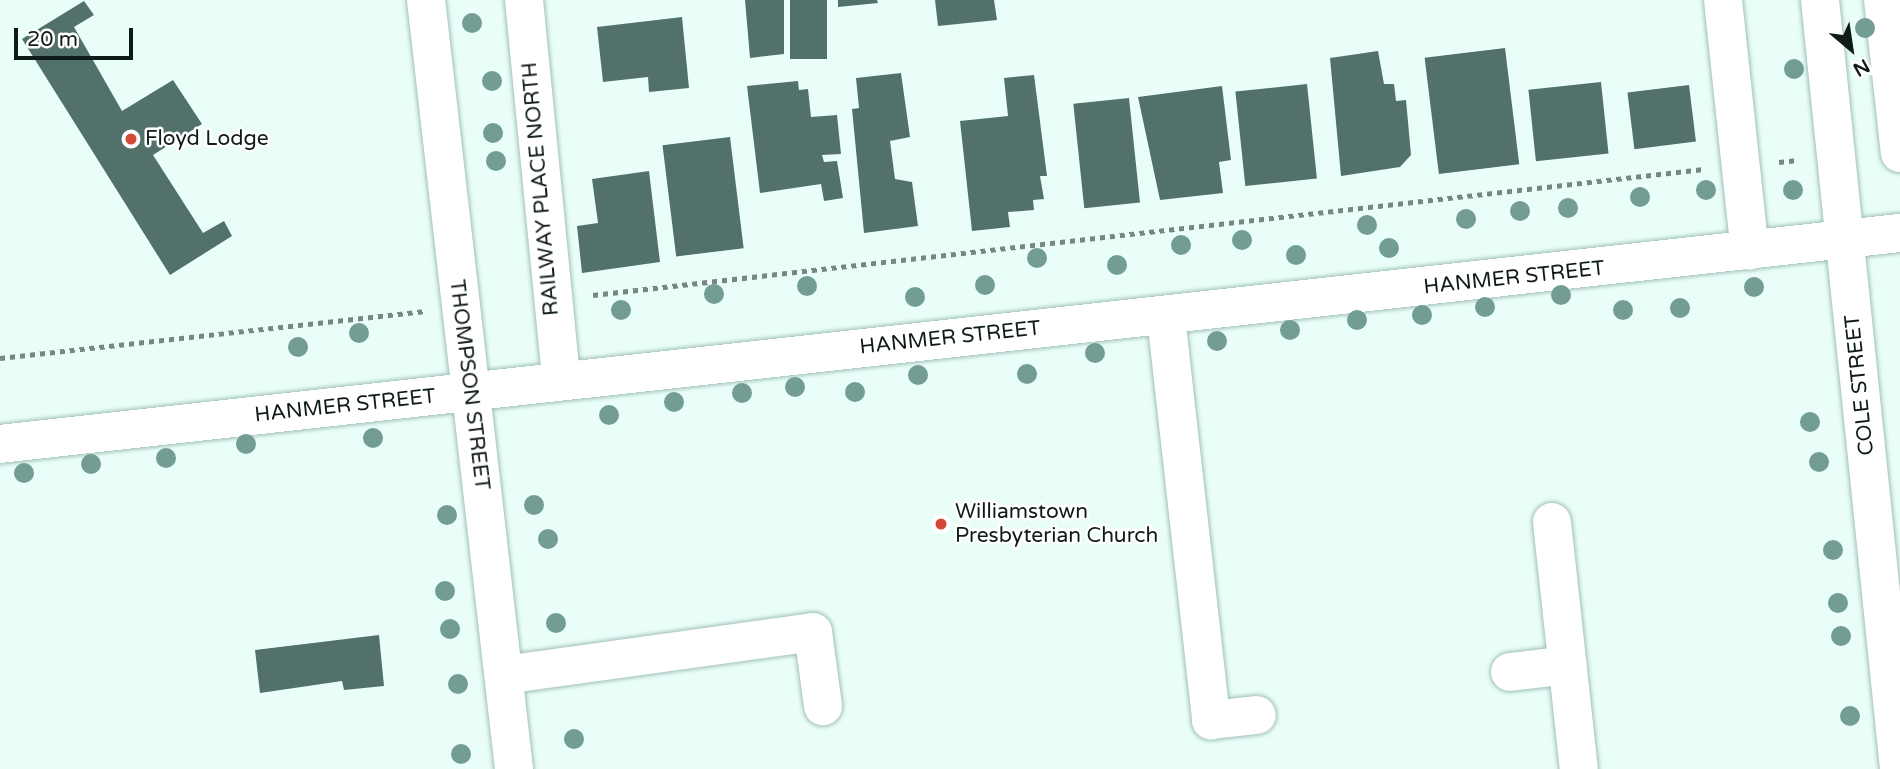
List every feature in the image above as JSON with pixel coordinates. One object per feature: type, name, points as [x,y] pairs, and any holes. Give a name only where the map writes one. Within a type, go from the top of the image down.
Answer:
[{"type":"street","name":"THOMPSON STREET","points":[[426,0],[514,769]]},
{"type":"street","name":"RAILWAY PLACE NORTH","points":[[524,0],[551,299],[561,378]]},
{"type":"street","points":[[1723,0],[1750,251]]},
{"type":"street","name":"COLE STREET","points":[[1820,0],[1899,769]]},
{"type":"street","points":[[1883,0],[1900,153]]},
{"type":"street","name":"HANMER STREET","points":[[0,444],[471,391],[561,378],[1166,317],[1900,233]]},
{"type":"street","points":[[1166,317],[1211,720],[1257,715]]},
{"type":"street","points":[[1552,522],[1579,769]]},
{"type":"street","points":[[504,675],[813,632],[823,706]]},
{"type":"street","points":[[1510,672],[1568,665]]},
{"type":"path","points":[[551,299],[1836,155]]},
{"type":"path","points":[[0,358],[459,306]]},
{"type":"building","points":[[745,0],[784,0],[784,54],[750,58]]},
{"type":"building","points":[[790,0],[827,0],[827,59],[790,59]]},
{"type":"building","points":[[838,0],[877,0],[878,3],[838,7]]},
{"type":"building","points":[[935,0],[994,0],[997,20],[938,26]]},
{"type":"building","name":"Floyd Lodge","points":[[84,1],[94,15],[74,27],[122,111],[173,80],[202,124],[153,155],[203,233],[224,221],[232,236],[170,275],[22,39]]},
{"type":"building","points":[[682,17],[689,88],[649,92],[648,77],[603,82],[597,27]]},
{"type":"building","points":[[1505,48],[1519,164],[1439,174],[1425,58]]},
{"type":"building","points":[[1378,51],[1384,84],[1394,84],[1396,101],[1406,100],[1411,155],[1400,167],[1341,176],[1330,58]]},
{"type":"building","points":[[901,73],[910,137],[890,141],[895,179],[912,182],[918,226],[864,233],[852,109],[859,108],[856,78]]},
{"type":"building","points":[[1034,75],[1047,176],[1040,176],[1044,199],[1033,200],[1034,210],[1008,212],[1010,227],[972,231],[960,121],[1008,116],[1004,78]]},
{"type":"building","points":[[798,81],[799,90],[808,89],[811,117],[837,115],[841,154],[822,155],[824,162],[837,161],[843,198],[824,201],[821,184],[760,193],[747,86]]},
{"type":"building","points":[[1601,82],[1609,154],[1536,161],[1528,90]]},
{"type":"building","points":[[1307,84],[1317,178],[1245,186],[1235,92]]},
{"type":"building","points":[[1689,85],[1696,142],[1634,149],[1627,93]]},
{"type":"building","points":[[1222,86],[1231,160],[1219,162],[1223,193],[1160,200],[1138,97]]},
{"type":"building","points":[[1129,98],[1140,202],[1084,208],[1073,104]]},
{"type":"building","points":[[730,137],[744,248],[676,256],[663,145]]},
{"type":"building","points":[[649,171],[660,262],[582,273],[577,226],[598,223],[592,179]]},
{"type":"building","points":[[379,635],[384,686],[344,690],[342,681],[260,693],[255,650]]},
{"type":"place","name":"Floyd Lodge","points":[[131,139]]},
{"type":"place","name":"Williamstown Presbyterian Church","points":[[941,524]]}]
